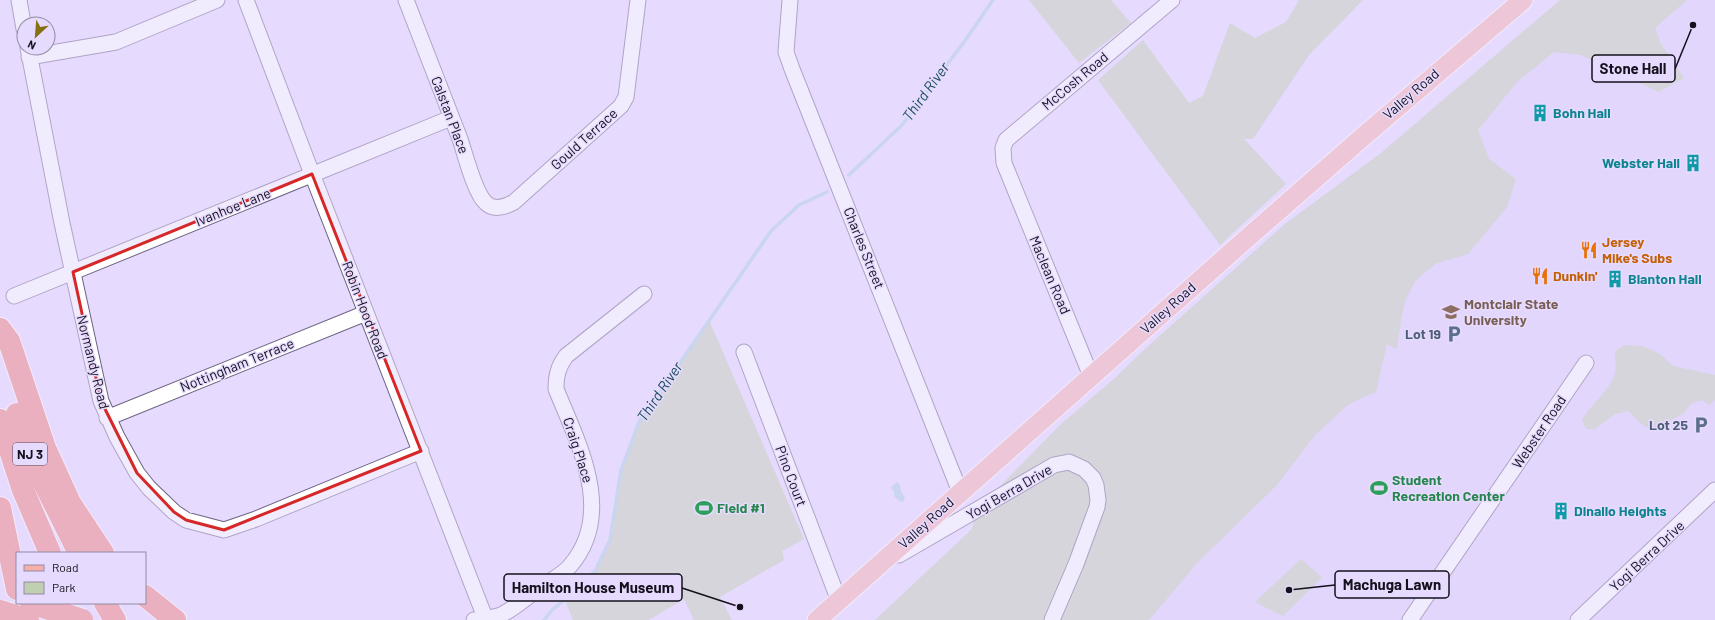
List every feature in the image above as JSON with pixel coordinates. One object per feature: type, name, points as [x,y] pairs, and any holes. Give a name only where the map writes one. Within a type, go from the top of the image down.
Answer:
[{"type":"highway","points":[[0,329],[8,341],[45,448],[70,503],[102,552]]},
{"type":"highway","name":"NJ 3","points":[[0,348],[16,411],[32,459],[78,552]]},
{"type":"highway","name":"NJ 3","points":[[0,420],[23,490],[50,552]]},
{"type":"highway","points":[[0,508],[16,584]]},
{"type":"highway","points":[[0,594],[16,599]]},
{"type":"highway","points":[[146,597],[174,620]]},
{"type":"highway","points":[[20,604],[23,620]]},
{"type":"highway","points":[[34,604],[82,620]]},
{"type":"highway","points":[[71,604],[78,620]]},
{"type":"highway","points":[[107,604],[115,620]]},
{"type":"highway","points":[[0,611],[28,620]]},
{"type":"main road","name":"Valley Road","points":[[817,620],[1365,134],[1522,0]]},
{"type":"street","points":[[19,0],[22,16]]},
{"type":"street","points":[[56,49],[116,42],[217,0]]},
{"type":"street","name":"Robin Hood Road","points":[[246,0],[312,174],[421,451],[482,620]]},
{"type":"street","name":"Gould Terrace","points":[[500,208],[506,207],[514,202],[621,106],[626,98],[638,0]]},
{"type":"street","name":"Charles Street","points":[[790,0],[786,52],[960,492]]},
{"type":"street","name":"McCosh Road","points":[[1008,173],[1002,155],[1006,140],[1172,0]]},
{"type":"street","name":"Calstan Place","points":[[408,5],[479,195],[486,204],[500,208]]},
{"type":"street","name":"Normandy Road","points":[[29,56],[40,119],[101,401],[107,418],[137,473],[149,488],[169,507],[186,520],[224,530],[256,519],[421,451]]},
{"type":"street","name":"Ivanhoe Lane","points":[[14,296],[451,118]]},
{"type":"street","name":"Maclean Road","points":[[1008,173],[1091,376]]},
{"type":"street","name":"Craig Place","points":[[482,620],[501,615],[557,576],[570,566],[586,542],[591,525],[593,508],[589,478],[584,460],[556,389],[556,378],[559,366],[566,356],[644,294]]},
{"type":"street","name":"Nottingham Terrace","points":[[107,418],[366,313]]},
{"type":"street","name":"Pino Court","points":[[744,352],[839,600]]},
{"type":"street","name":"Webster Road","points":[[1410,620],[1586,363]]},
{"type":"street","name":"Yogi Berra Drive","points":[[877,567],[953,525],[1054,465],[1069,462],[1084,469],[1093,478],[1096,485],[1098,500],[1097,507],[1076,564],[1052,620]]},
{"type":"street","name":"Yogi Berra Drive","points":[[1578,620],[1715,490]]},
{"type":"highlighted area","points":[[312,174],[421,451],[224,530],[186,520],[174,512],[137,473],[101,401],[73,272]]},
{"type":"shaded area","name":"Montclair State University","points":[[1560,0],[1715,0],[1715,620],[875,620],[972,529],[977,510],[1060,425],[1116,377],[1146,348],[1285,224],[1381,153]]},
{"type":"green space","points":[[1029,0],[1111,0],[1131,23],[1079,63]]},
{"type":"green space","points":[[1299,0],[1363,0],[1309,55],[1253,139],[1244,139],[1286,184],[1220,245],[1098,80],[1143,40],[1189,103],[1203,96],[1230,23],[1255,38],[1286,22]]},
{"type":"green space","points":[[1560,0],[1687,0],[1655,28],[1661,44],[1684,78],[1659,92],[1581,55],[1554,52],[1518,81],[1478,130],[1489,159],[1516,179],[1507,207],[1468,254],[1435,264],[1415,281],[1406,299],[1402,314],[1397,349],[1387,344],[1376,392],[1348,405],[1316,434],[1276,486],[1198,562],[1149,620],[875,620],[972,529],[977,510],[1060,425],[1116,377],[1146,348],[1285,224],[1381,153]]},
{"type":"green space","points":[[709,320],[804,539],[782,551],[784,560],[720,597],[732,620],[694,620],[684,599],[649,620],[573,620],[565,600],[595,571],[610,540],[621,470],[639,422]]},
{"type":"green space","points":[[1624,345],[1643,346],[1660,354],[1673,366],[1715,375],[1715,400],[1709,405],[1702,400],[1692,403],[1684,413],[1659,427],[1645,427],[1628,411],[1615,414],[1595,429],[1586,429],[1582,420],[1612,381],[1616,364],[1615,351]]},
{"type":"green space","points":[[1301,559],[1322,577],[1283,616],[1255,602]]},
{"type":"water","points":[[897,482],[900,485],[901,491],[905,498],[903,502],[899,501],[894,496],[894,491],[891,488]]},
{"type":"waterway","name":"Third River","points":[[849,175],[902,125],[964,42],[993,0]]},
{"type":"waterway","name":"Third River","points":[[544,620],[552,610],[574,592],[595,571],[610,540],[621,470],[639,422],[771,231],[799,205],[827,192]]},
{"type":"place","name":"Stone Hall","points":[[1693,25]]},
{"type":"place","name":"Bohn Hall","points":[[1540,113]]},
{"type":"place","name":"Webster Hall","points":[[1693,163]]},
{"type":"place","name":"Jersey Mike's Subs","points":[[1589,250]]},
{"type":"place","name":"Dunkin'","points":[[1540,276]]},
{"type":"place","name":"Blanton Hall","points":[[1615,279]]},
{"type":"place","name":"Montclair State University","points":[[1451,312]]},
{"type":"place","name":"Lot 19","points":[[1454,334]]},
{"type":"place","name":"Lot 25","points":[[1701,425]]},
{"type":"place","name":"Student Recreation Center","points":[[1379,488]]},
{"type":"place","name":"Field #1","points":[[704,508]]},
{"type":"place","name":"Dinallo Heights","points":[[1561,511]]},
{"type":"place","name":"Machuga Lawn","points":[[1289,590]]},
{"type":"place","name":"Hamilton House Museum","points":[[740,607]]}]
